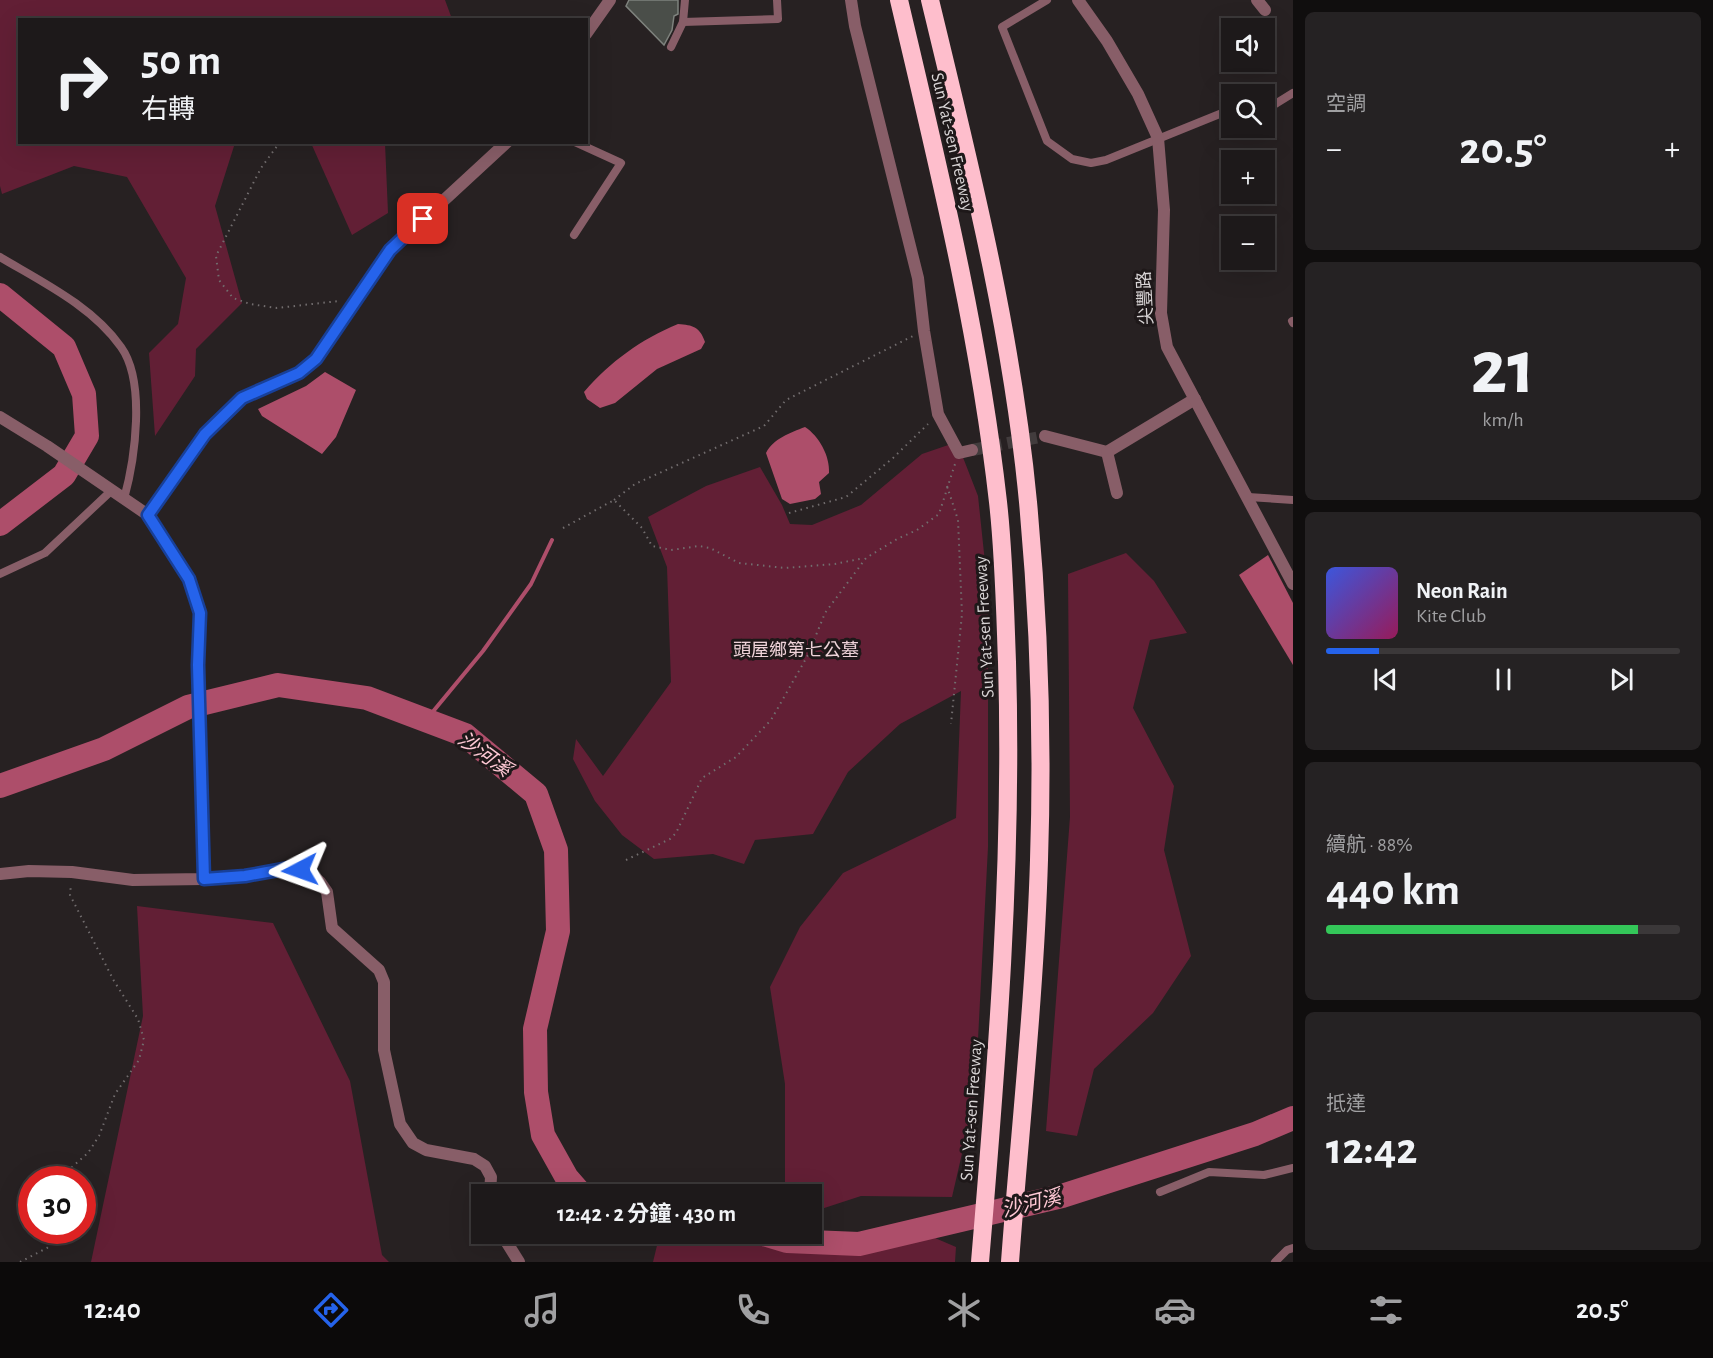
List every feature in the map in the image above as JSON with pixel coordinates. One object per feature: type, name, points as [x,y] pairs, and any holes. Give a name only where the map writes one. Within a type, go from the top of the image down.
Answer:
[{"type":"highway","name":"Sun Yat-sen Freeway","points":[[899,0],[971,324],[999,505],[1009,741],[1003,959],[980,1262]]},
{"type":"highway","name":"Sun Yat-sen Freeway","points":[[930,0],[976,195],[999,307],[1028,500],[1036,613],[1040,751],[1039,861],[1010,1262]]},
{"type":"street","points":[[588,31],[610,0]]},
{"type":"street","points":[[851,0],[855,26],[918,278],[938,414],[959,453],[972,450]]},
{"type":"street","name":"尖豐路","points":[[1078,0],[1107,41],[1138,94],[1158,138],[1164,210],[1161,313],[1167,347],[1293,584]]},
{"type":"street","points":[[1257,0],[1265,10]]},
{"type":"street","points":[[148,515],[205,434],[242,398],[299,373],[316,359],[390,250],[505,144]]},
{"type":"street","points":[[1045,436],[1107,452],[1195,399]]},
{"type":"street","points":[[0,417],[148,515],[189,579],[200,613],[198,665],[204,879]]},
{"type":"street","points":[[1107,452],[1117,493]]},
{"type":"street","points":[[0,874],[29,871],[72,872],[133,880],[204,879],[245,876],[289,868],[300,870],[320,882],[330,903],[332,928],[379,970],[384,982],[384,1050],[400,1124],[414,1143],[426,1150],[474,1159],[484,1166],[491,1177],[491,1184]]},
{"type":"street","points":[[508,1244],[519,1262]]},
{"type":"lane","points":[[671,47],[683,22],[685,0]]},
{"type":"lane","points":[[683,22],[778,19],[777,0]]},
{"type":"lane","points":[[1047,0],[1002,27],[1047,141],[1072,159],[1091,163],[1106,160],[1221,113]]},
{"type":"lane","points":[[1275,104],[1293,93]]},
{"type":"lane","points":[[574,235],[621,164],[578,144]]},
{"type":"lane","points":[[0,257],[65,296],[99,323],[122,348],[136,386],[132,466],[124,499]]},
{"type":"lane","points":[[0,574],[45,553],[108,489]]},
{"type":"lane","points":[[1248,497],[1293,500]]},
{"type":"lane","points":[[1160,1192],[1209,1172],[1264,1175],[1293,1168]]},
{"type":"lane","points":[[1275,1262],[1287,1250],[1293,1248]]},
{"type":"path","points":[[279,144],[261,168],[216,256],[219,280],[233,298],[250,304],[277,308],[356,299]]},
{"type":"path","points":[[563,528],[614,500],[635,484],[764,426],[786,400],[924,331]]},
{"type":"path","points":[[789,513],[846,497],[893,458],[938,414]]},
{"type":"path","points":[[614,500],[642,528],[652,546],[671,550],[699,546],[711,548],[739,563],[785,568],[835,564],[866,558],[917,530],[939,514],[959,453]]},
{"type":"path","points":[[947,485],[958,520],[962,614],[951,724]]},
{"type":"path","points":[[626,860],[670,839],[685,816],[702,778],[736,757],[771,720],[808,655],[825,613],[866,558]]},
{"type":"path","points":[[72,872],[70,895],[114,981],[138,1019],[144,1040],[139,1060],[115,1094],[99,1136],[88,1153],[73,1166]]},
{"type":"path","points":[[20,1262],[51,1244]]},
{"type":"green space","points":[[0,0],[445,0],[452,18],[18,18],[18,144],[235,144],[215,206],[242,303],[196,349],[195,376],[155,436],[149,353],[178,324],[186,278],[127,177],[74,166],[2,194],[0,186]]},
{"type":"green space","points":[[311,144],[385,144],[388,213],[352,235]]},
{"type":"green space","name":"頭屋鄉第七公墓","points":[[957,442],[978,496],[988,591],[988,847],[975,1097],[952,1197],[861,1196],[822,1209],[822,1184],[785,1184],[785,1084],[770,987],[800,927],[843,873],[956,818],[961,691],[900,724],[848,772],[813,834],[755,840],[744,864],[713,854],[654,859],[622,835],[595,801],[573,759],[576,739],[603,776],[671,682],[667,567],[648,517],[706,486],[760,467],[790,524],[812,525],[861,505],[922,454]]},
{"type":"green space","points":[[1126,553],[1154,581],[1187,633],[1150,640],[1133,708],[1174,786],[1164,850],[1191,956],[1153,1013],[1094,1069],[1077,1136],[1046,1131],[1070,817],[1068,574]]},
{"type":"green space","points":[[137,906],[273,923],[350,1081],[382,1255],[389,1262],[91,1262],[143,1016]]},
{"type":"green space","points":[[935,1238],[956,1247],[955,1262],[653,1262],[657,1244],[777,1244],[841,1253]]},
{"type":"shaded area","points":[[678,324],[692,326],[698,330],[705,342],[701,349],[657,369],[615,403],[600,408],[587,399],[584,392],[616,361],[639,344]]},
{"type":"shaded area","points":[[325,372],[356,390],[336,437],[322,454],[262,416],[258,409],[306,386]]},
{"type":"shaded area","points":[[805,427],[823,447],[828,460],[829,473],[819,482],[821,494],[815,499],[790,504],[782,499],[766,453],[778,440]]},
{"type":"shaded area","points":[[1268,555],[1293,603],[1293,665],[1239,575]]},
{"type":"building","points":[[629,0],[678,0],[678,14],[674,16],[672,30],[664,45],[626,6]]},
{"type":"waterway","name":"沙河溪","points":[[0,295],[64,347],[84,394],[87,436],[64,475],[0,524]]},
{"type":"waterway","points":[[426,720],[483,651],[531,584],[552,540]]},
{"type":"waterway","name":"沙河溪","points":[[0,786],[104,749],[188,707],[278,685],[367,698],[465,735],[536,794],[556,850],[558,931],[535,1029],[536,1092],[543,1135],[572,1184]]},
{"type":"waterway","name":"沙河溪","points":[[822,1242],[859,1244],[1062,1196],[1255,1134],[1293,1118]]},
{"type":"tunnel","points":[[972,450],[1045,436]]},
{"type":"route","points":[[300,870],[289,868],[245,876],[204,879],[198,665],[200,613],[189,579],[148,515],[205,434],[242,398],[299,373],[316,359],[390,250],[423,219]]}]
